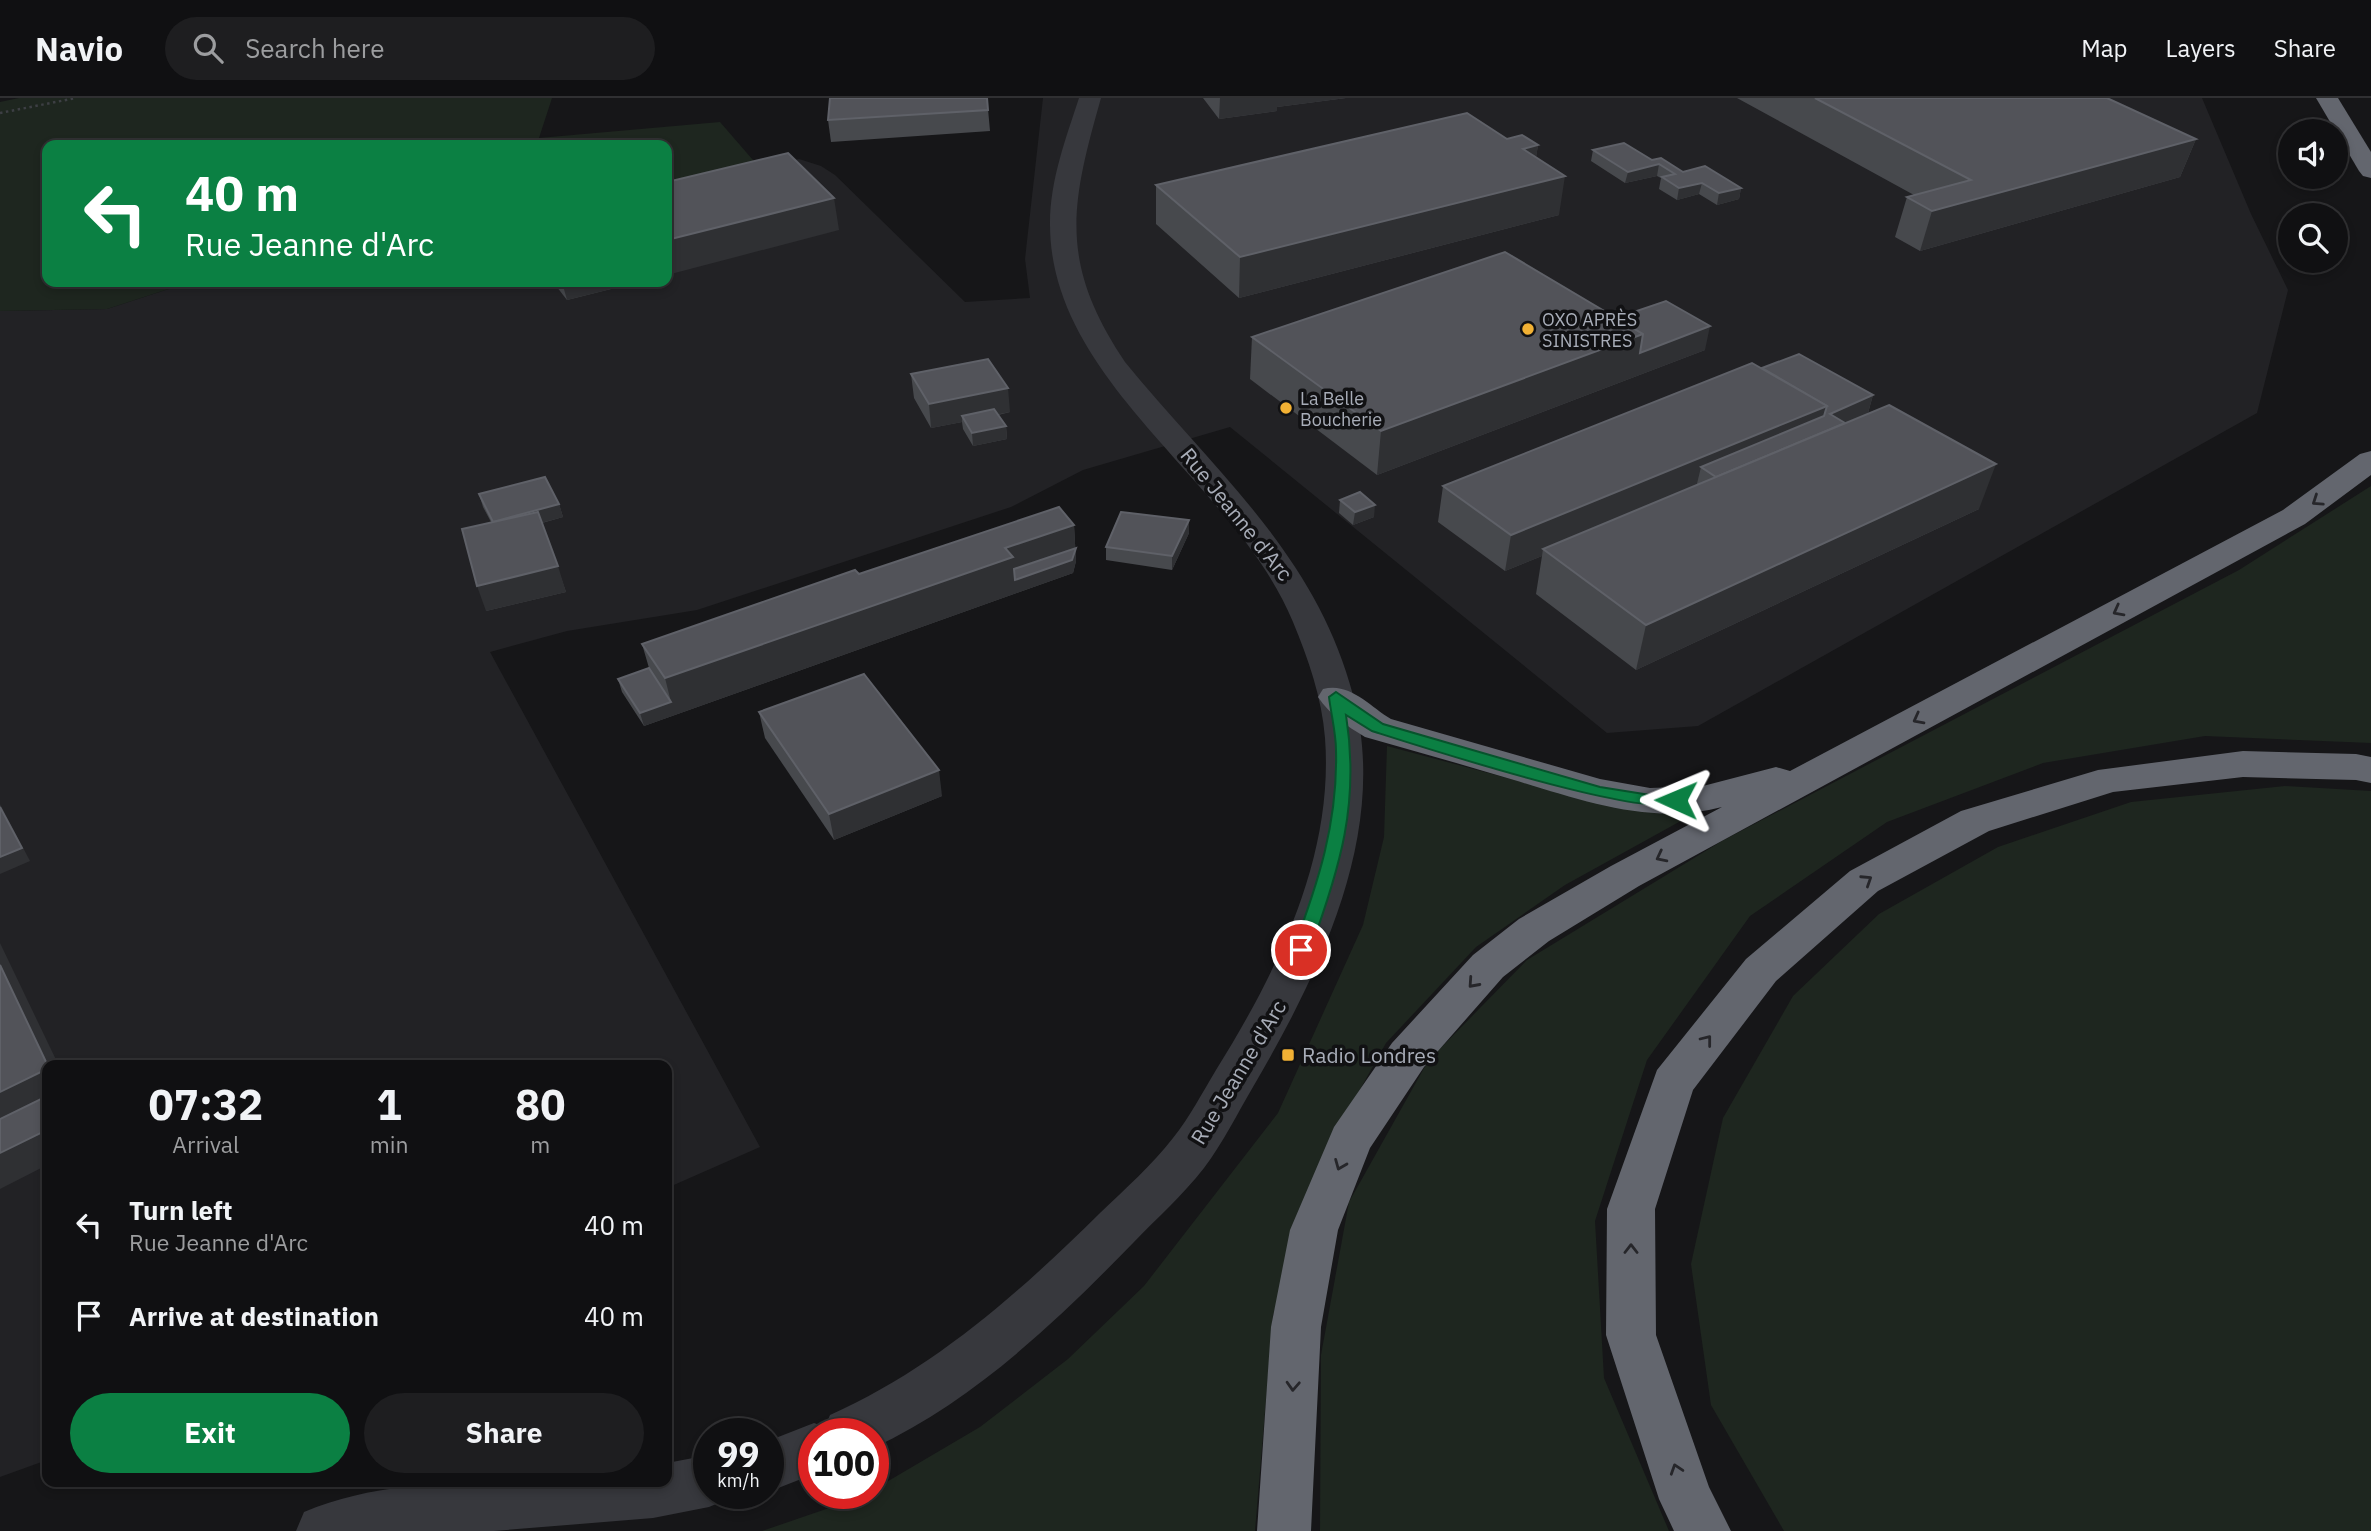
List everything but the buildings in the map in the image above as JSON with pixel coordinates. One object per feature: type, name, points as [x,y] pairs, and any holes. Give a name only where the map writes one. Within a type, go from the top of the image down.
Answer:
[{"type":"highway","points":[[2327,98],[2371,171]]},
{"type":"highway","points":[[1284,1531],[1296,1327],[1314,1230],[1350,1140],[1408,1055],[1488,966],[1534,930],[1625,876],[2294,517],[2371,460]]},
{"type":"highway","points":[[1336,697],[1355,714],[1378,728],[1587,789],[1650,801],[1703,799],[1829,766]]},
{"type":"highway","points":[[1704,1531],[1686,1499],[1631,1335],[1631,1209],[1673,1083],[1761,970],[1864,881],[1975,821],[2111,779],[2243,764],[2357,767],[2371,770]]},
{"type":"street","name":"Rue Jeanne d'Arc","points":[[882,1418],[973,1360],[1087,1259],[1188,1154],[1283,997],[1328,878],[1342,807],[1344,748],[1336,697],[1318,640],[1295,588],[1225,494],[1115,369],[1093,336],[1080,307],[1067,270],[1062,228],[1065,186],[1090,98]]},
{"type":"street","points":[[323,1531],[400,1512],[653,1492],[693,1484]]},
{"type":"path","points":[[0,113],[76,98]]},
{"type":"shaded area","points":[[19,98],[552,98],[539,138],[720,122],[759,167],[672,186],[672,140],[42,140],[42,287],[175,287],[107,309],[0,311],[0,102]]},
{"type":"shaded area","points":[[1043,98],[2202,98],[2251,214],[2288,290],[2257,413],[1698,726],[1607,733],[1230,427],[1083,470],[1011,507],[697,610],[567,631],[490,652],[760,1147],[672,1186],[672,1060],[42,1060],[42,1462],[0,1477],[0,311],[107,309],[175,287],[672,287],[672,186],[799,159],[821,166],[835,175],[965,302],[1030,298],[1025,259]]},
{"type":"shaded area","points":[[2371,486],[2371,743],[2205,736],[2043,763],[1887,822],[1750,916],[1647,1060],[1595,1221],[1604,1378],[1669,1531],[1320,1531],[1321,1355],[1349,1202],[1428,1061],[1527,960],[1722,841],[2239,570]]},
{"type":"shaded area","points":[[1387,746],[1541,787],[1688,817],[1565,885],[1476,947],[1386,1043],[1320,1161],[1273,1315],[1255,1531],[762,1531],[826,1509],[889,1509],[889,1481],[980,1427],[1068,1359],[1144,1286],[1278,1113],[1363,925],[1384,837]]},
{"type":"shaded area","points":[[2285,786],[2371,791],[2371,1531],[1784,1531],[1711,1405],[1691,1264],[1723,1118],[1793,996],[1879,914],[1998,847],[2131,802]]},
{"type":"place","name":"OXO APRÈS SINISTRES","points":[[1528,329]]},
{"type":"place","name":"La Belle Boucherie","points":[[1286,408]]},
{"type":"place","name":"Radio Londres","points":[[1288,1055]]},
{"type":"route","points":[[1301,950],[1328,878],[1342,807],[1344,748],[1336,697],[1355,714],[1378,728],[1600,792],[1650,801],[1676,800]]}]
